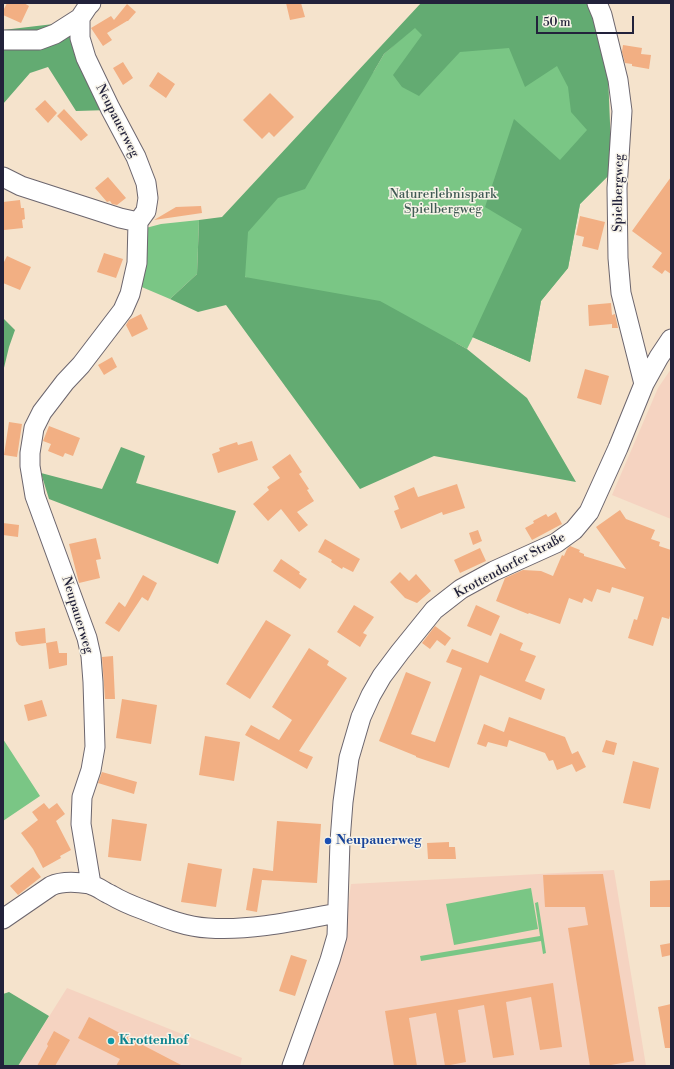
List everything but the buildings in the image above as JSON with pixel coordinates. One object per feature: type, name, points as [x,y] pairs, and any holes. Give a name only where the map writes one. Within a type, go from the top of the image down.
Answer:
[{"type":"street","points":[[3,40],[38,40],[55,34],[80,18],[91,3]]},
{"type":"street","name":"Spielbergweg","points":[[597,3],[602,15],[618,80],[622,111],[617,188],[618,258],[621,293],[644,384]]},
{"type":"street","name":"Neupauerweg","points":[[80,18],[80,38],[86,58],[136,157],[146,183],[148,198],[146,211],[138,222],[137,262],[130,294],[123,310],[81,365],[65,382],[42,412],[34,428],[30,453],[32,481],[35,496],[84,630],[91,656],[94,747],[91,770],[82,798],[81,824],[91,884]]},
{"type":"street","points":[[3,177],[21,186],[120,218],[138,222]]},
{"type":"street","name":"Krottendorfer Straße","points":[[292,1066],[330,960],[337,936],[340,841],[343,802],[349,758],[361,717],[371,695],[382,676],[434,610],[461,589],[494,571],[556,543],[574,530],[589,512],[618,448],[644,384],[671,339]]},
{"type":"street","points":[[3,918],[51,886],[66,882],[91,884],[144,910],[186,925],[208,928],[235,928],[273,924],[337,913]]},
{"type":"shaded area","points":[[671,369],[671,519],[612,495],[658,388]]},
{"type":"shaded area","points":[[614,870],[646,1066],[302,1066],[342,945],[351,884]]},
{"type":"shaded area","points":[[67,988],[242,1058],[240,1066],[18,1066]]},
{"type":"green space","points":[[421,3],[594,3],[606,25],[612,172],[580,204],[568,268],[541,301],[530,362],[472,337],[522,229],[485,207],[514,119],[560,160],[587,130],[571,112],[568,87],[557,66],[525,87],[509,48],[460,52],[419,96],[402,87],[393,75],[422,35],[415,28],[384,54],[305,189],[278,198],[248,232],[245,277],[380,301],[467,349],[527,398],[576,482],[434,456],[360,489],[226,305],[198,312],[170,299],[197,274],[199,220],[222,217]]},
{"type":"green space","name":"Naturerlebnispark Spielbergweg","points":[[562,3],[612,172],[580,204],[568,268],[541,301],[530,362],[473,337],[467,349],[456,343],[337,338],[241,274],[244,227],[374,71],[384,54],[420,22]]},
{"type":"green space","points":[[62,23],[76,27],[109,110],[76,111],[48,67],[30,73],[3,104],[3,30]]},
{"type":"green space","points":[[199,220],[197,274],[170,299],[137,285],[142,229],[161,224]]},
{"type":"green space","points":[[3,318],[15,330],[3,372]]},
{"type":"green space","points":[[121,447],[145,456],[136,483],[236,511],[218,564],[49,499],[41,473],[102,489]]},
{"type":"green space","points":[[3,739],[40,796],[3,821]]},
{"type":"green space","points":[[531,888],[538,929],[454,945],[446,904]]},
{"type":"green space","points":[[538,902],[546,953],[543,954],[541,941],[421,961],[420,956],[540,936],[535,903]]},
{"type":"green space","points":[[9,992],[49,1016],[18,1066],[3,1066],[3,994]]},
{"type":"place","name":"Neupauerweg","points":[[328,841]]},
{"type":"place","name":"Krottenhof","points":[[111,1041]]}]
